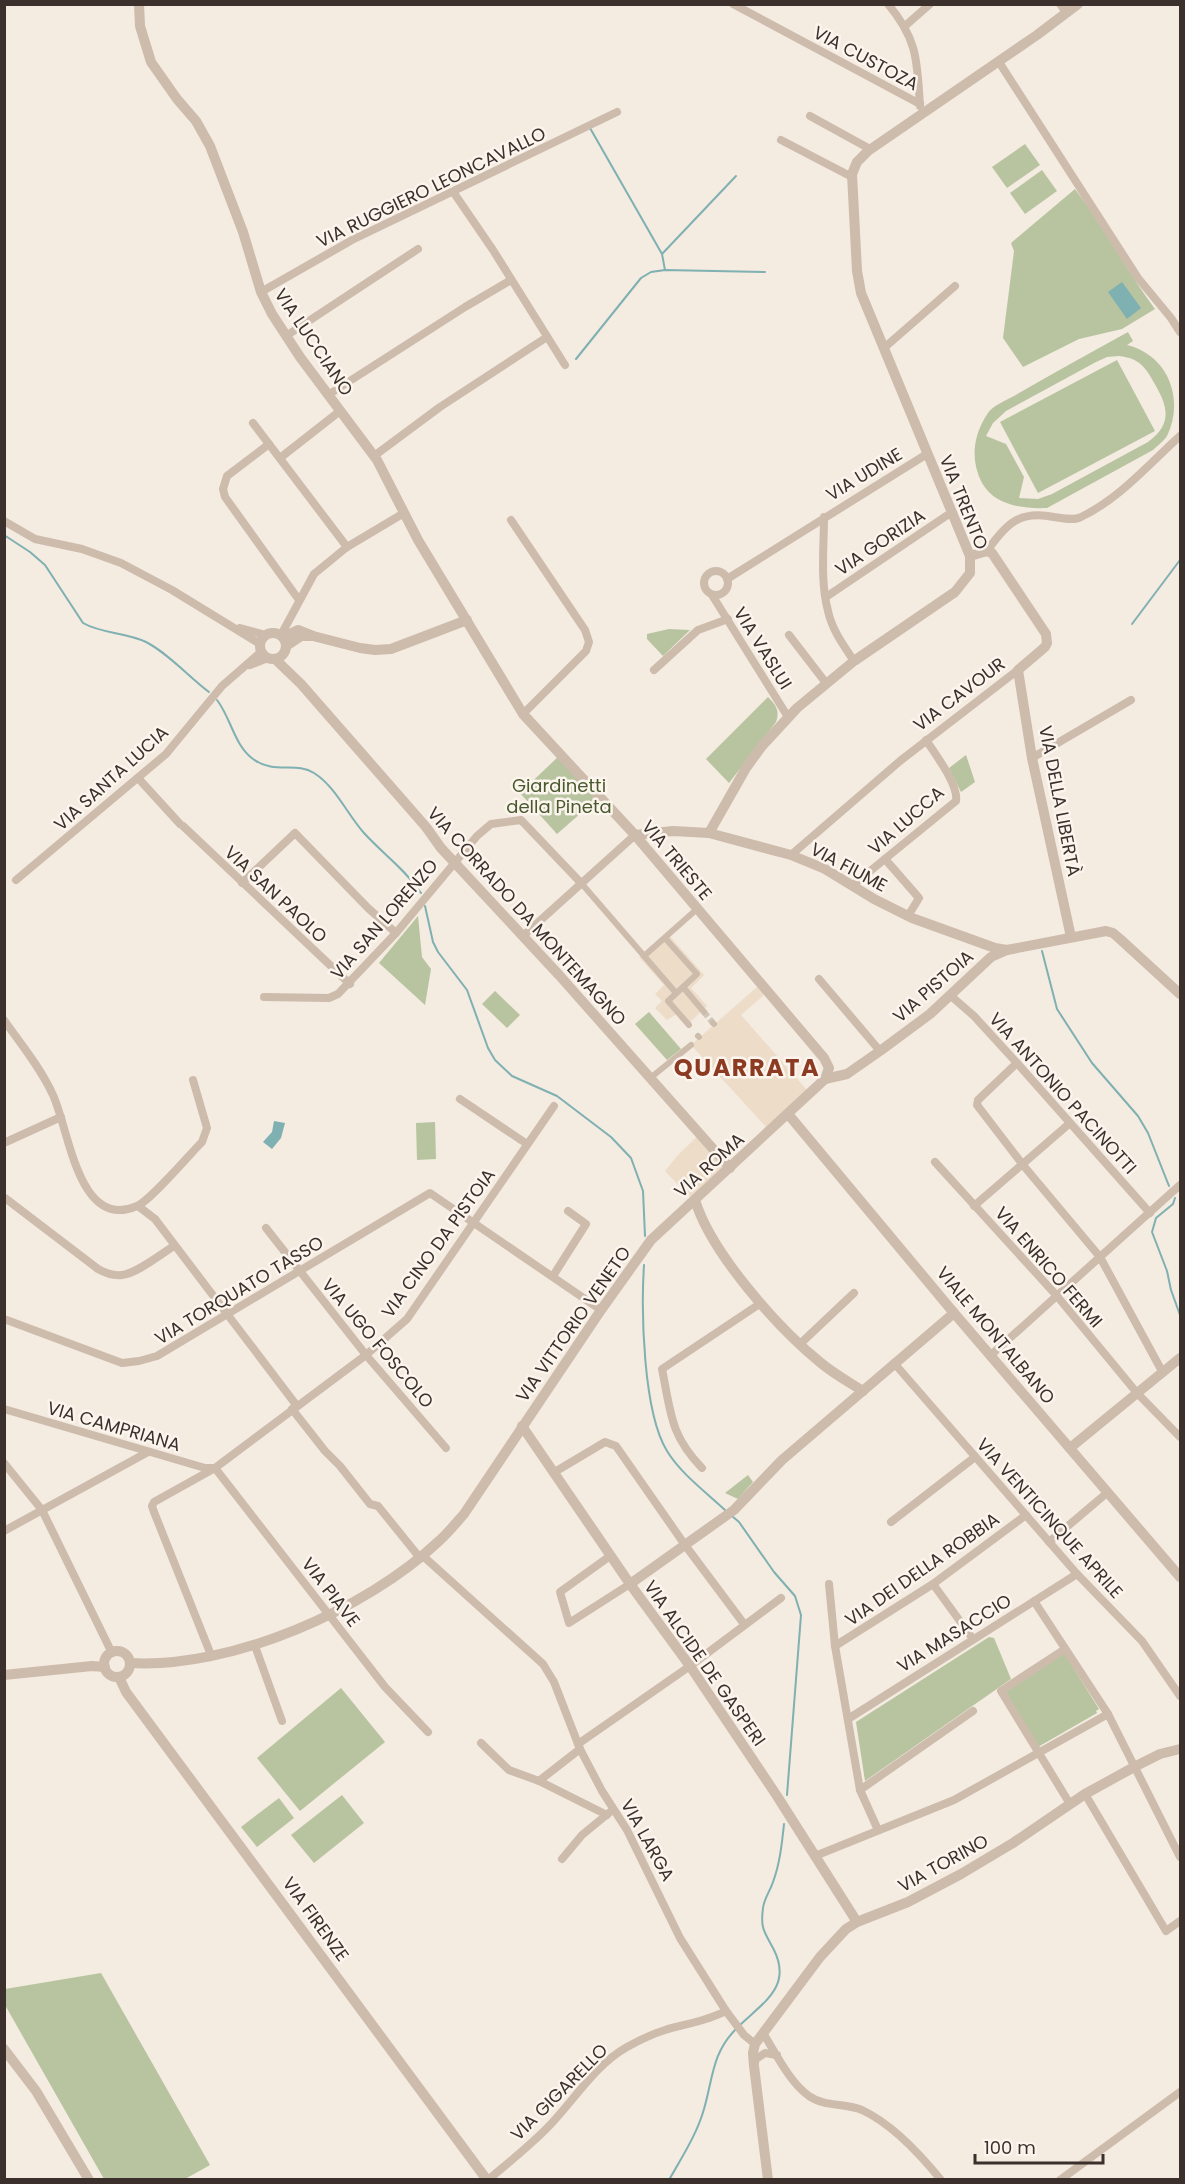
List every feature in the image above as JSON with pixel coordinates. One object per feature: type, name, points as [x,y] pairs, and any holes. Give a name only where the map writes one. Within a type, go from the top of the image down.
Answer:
[{"type":"street","name":"VIA LUCCIANO","points":[[139,4],[140,26],[151,62],[196,121],[210,146],[243,232],[261,292],[286,336],[374,456],[418,540],[467,620]]},
{"type":"street","name":"VIA CUSTOZA","points":[[733,4],[920,110]]},
{"type":"street","points":[[888,4],[905,26],[916,54],[920,110]]},
{"type":"street","points":[[905,26],[930,4]]},
{"type":"street","points":[[781,140],[852,177],[858,162],[870,149],[920,110],[999,62],[1064,9],[1078,4]]},
{"type":"street","points":[[999,62],[1138,278],[1180,332]]},
{"type":"street","name":"VIA RUGGIERO LEONCAVALLO","points":[[261,292],[352,240],[454,193],[617,112]]},
{"type":"street","points":[[810,116],[870,149]]},
{"type":"street","name":"VIA TRENTO","points":[[709,833],[746,768],[788,717],[854,661],[955,592],[970,573],[970,556],[861,293],[857,271],[852,177]]},
{"type":"street","points":[[454,193],[565,365]]},
{"type":"street","points":[[286,336],[418,249]]},
{"type":"street","points":[[328,395],[465,307],[512,280]]},
{"type":"street","points":[[884,348],[955,286]]},
{"type":"street","points":[[374,456],[440,407],[548,337]]},
{"type":"street","points":[[280,458],[340,411]]},
{"type":"street","points":[[253,423],[347,547]]},
{"type":"street","points":[[970,556],[987,551],[1003,529],[1016,519],[1040,514],[1077,519],[1102,506],[1180,436]]},
{"type":"street","points":[[269,444],[227,476],[223,489],[225,497],[299,600]]},
{"type":"street","name":"VIA UDINE","points":[[854,661],[837,636],[828,612],[824,517],[927,454]]},
{"type":"street","name":"VIA GORIZIA","points":[[826,597],[952,512]]},
{"type":"street","points":[[4,521],[35,539],[82,549],[121,563],[172,590],[266,650],[281,657],[299,600],[314,574],[347,547],[404,513]]},
{"type":"street","points":[[727,579],[718,572],[709,573],[706,576],[705,586],[712,595],[718,595],[725,590],[727,579],[824,517]]},
{"type":"street","points":[[511,520],[578,620],[589,642],[586,651],[523,714]]},
{"type":"street","name":"VIA CAVOUR","points":[[791,855],[926,740],[1045,647],[1046,634],[992,553],[987,551]]},
{"type":"street","name":"VIA VASLUI","points":[[712,595],[788,717]]},
{"type":"street","points":[[654,670],[698,630],[728,619]]},
{"type":"street","points":[[284,643],[302,636],[313,636],[360,648],[391,649],[467,620]]},
{"type":"street","name":"VIA TRIESTE","points":[[467,620],[523,714],[635,835],[824,1058],[829,1068],[825,1079]]},
{"type":"street","points":[[266,650],[275,633],[284,643]]},
{"type":"street","points":[[789,635],[826,683]]},
{"type":"street","name":"VIA CORRADO DA MONTEMAGNO","points":[[284,643],[301,684]]},
{"type":"street","name":"VIA CORRADO DA MONTEMAGNO","points":[[266,650],[301,684],[426,827],[441,848],[523,936],[730,1168]]},
{"type":"street","name":"VIA SANTA LUCIA","points":[[16,880],[171,749],[222,686],[266,650]]},
{"type":"street","name":"VIA DELLA LIBERTÀ","points":[[1018,670],[1032,758],[1071,937]]},
{"type":"street","points":[[1032,758],[1131,700]]},
{"type":"street","name":"VIA LUCCA","points":[[853,885],[957,799],[946,771],[926,740]]},
{"type":"street","name":"VIA SAN PAOLO","points":[[138,778],[182,825],[350,984]]},
{"type":"street","name":"VIA SAN LORENZO","points":[[264,997],[329,998],[338,994],[350,984],[396,933],[455,861],[491,824],[521,820],[582,884]]},
{"type":"street","name":"VIA FIUME","points":[[635,835],[673,831],[709,833],[791,855],[825,869],[908,916],[954,934],[1007,950]]},
{"type":"street","points":[[242,883],[295,832],[368,908],[396,933]]},
{"type":"street","points":[[523,936],[635,835]]},
{"type":"street","points":[[885,859],[911,891],[920,898],[908,916]]},
{"type":"street","points":[[582,884],[676,993]]},
{"type":"street","points":[[644,956],[697,909]]},
{"type":"street","name":"VIA PISTOIA","points":[[825,1079],[847,1074],[880,1051],[930,1014],[991,957],[1007,950],[1098,931],[1113,933],[1180,994]]},
{"type":"street","points":[[665,938],[697,974],[668,1001],[689,1025]]},
{"type":"street","points":[[819,979],[880,1051]]},
{"type":"street","points":[[683,987],[704,1012]]},
{"type":"street","name":"VIA ANTONIO PACINOTTI","points":[[951,996],[974,1016],[1017,1062],[1150,1213]]},
{"type":"street","points":[[4,1020],[52,1092],[74,1161],[94,1198],[106,1208],[138,1206],[202,1142],[206,1136],[205,1117],[193,1080]]},
{"type":"street","points":[[649,1079],[691,1045]]},
{"type":"street","points":[[1017,1062],[978,1100],[977,1105],[1023,1165],[1100,1257],[1163,1372]]},
{"type":"street","points":[[788,1114],[825,1079]]},
{"type":"street","points":[[460,1099],[527,1144]]},
{"type":"street","name":"VIA CINO DA PISTOIA","points":[[211,1655],[152,1506],[154,1502],[215,1468],[366,1355],[407,1319],[554,1106]]},
{"type":"street","name":"VIA ROMA","points":[[651,1240],[788,1114]]},
{"type":"street","name":"VIALE MONTALBANO","points":[[788,1114],[954,1313],[1180,1577]]},
{"type":"street","points":[[6,1142],[61,1117]]},
{"type":"street","points":[[974,1206],[1071,1123]]},
{"type":"street","name":"VIA ENRICO FERMI","points":[[936,1162],[1057,1296],[1137,1393],[1180,1437]]},
{"type":"street","points":[[991,1355],[1180,1185]]},
{"type":"street","name":"VIA TORQUATO TASSO","points":[[4,1319],[122,1363],[139,1361],[157,1356],[430,1193],[473,1222]]},
{"type":"street","points":[[6,1198],[98,1269],[109,1274],[120,1276],[129,1273],[174,1246]]},
{"type":"street","points":[[695,1200],[702,1221],[714,1242],[761,1303],[822,1365],[863,1391]]},
{"type":"street","name":"VIA LARGA","points":[[138,1206],[155,1218],[325,1451],[370,1504],[378,1506],[421,1557],[543,1664],[554,1682],[579,1746],[610,1812],[632,1840],[680,1938],[735,2024],[755,2044]]},
{"type":"street","points":[[553,1276],[586,1224],[568,1211]]},
{"type":"street","points":[[473,1222],[601,1310]]},
{"type":"street","name":"VIA UGO FOSCOLO","points":[[266,1228],[366,1355],[446,1448]]},
{"type":"street","name":"VIA VITTORIO VENETO","points":[[130,1663],[166,1663],[255,1646],[329,1614],[380,1586],[421,1557],[464,1514],[601,1310],[651,1240]]},
{"type":"street","points":[[800,1344],[854,1293]]},
{"type":"street","points":[[702,1468],[684,1448],[676,1434],[662,1369],[761,1303]]},
{"type":"street","points":[[610,1556],[560,1592],[569,1623],[717,1524],[783,1460],[954,1313]]},
{"type":"street","points":[[1071,1448],[1180,1358]]},
{"type":"street","name":"VIA VENTICINQUE APRILE","points":[[894,1363],[1077,1574],[1142,1641],[1180,1696]]},
{"type":"street","name":"VIA CAMPRIANA","points":[[4,1409],[205,1468],[215,1468]]},
{"type":"street","name":"VIA ALCIDE DE GASPERI","points":[[522,1426],[610,1556],[690,1666],[857,1922]]},
{"type":"street","points":[[553,1473],[605,1442],[616,1446],[744,1624]]},
{"type":"street","points":[[4,1531],[148,1452]]},
{"type":"street","points":[[891,1522],[975,1456]]},
{"type":"street","points":[[4,1463],[42,1510],[112,1653]]},
{"type":"street","name":"VIA PIAVE","points":[[215,1468],[385,1687],[428,1732]]},
{"type":"street","points":[[1049,1542],[1108,1492]]},
{"type":"street","name":"VIA DEI DELLA ROBBIA","points":[[836,1646],[933,1584],[1026,1515]]},
{"type":"street","name":"VIA MASACCIO","points":[[848,1719],[1077,1574]]},
{"type":"street","points":[[829,1584],[836,1646],[860,1790],[878,1830]]},
{"type":"street","points":[[933,1584],[972,1639]]},
{"type":"street","points":[[539,1781],[579,1746],[782,1598]]},
{"type":"street","points":[[1034,1601],[1108,1714],[1180,1857]]},
{"type":"street","points":[[255,1646],[282,1721]]},
{"type":"street","points":[[1065,1648],[1001,1691],[1070,1804]]},
{"type":"street","points":[[117,1651],[125,1653],[130,1663],[129,1670],[119,1677],[108,1673],[105,1667],[106,1658],[117,1651]]},
{"type":"street","points":[[4,1675],[92,1666],[105,1667]]},
{"type":"street","name":"VIA FIRENZE","points":[[119,1677],[126,1692],[487,2180]]},
{"type":"street","points":[[860,1790],[973,1711]]},
{"type":"street","points":[[815,1856],[954,1800],[1108,1714]]},
{"type":"street","points":[[481,1743],[509,1770],[610,1812],[582,1835],[562,1859]]},
{"type":"street","name":"VIA TORINO","points":[[755,2044],[820,1957],[846,1929],[857,1922],[908,1902],[961,1874],[1085,1794],[1160,1754],[1180,1749]]},
{"type":"street","points":[[1085,1794],[1166,1931],[1180,1921]]},
{"type":"street","name":"VIA GIGARELLO","points":[[487,2180],[548,2127],[606,2062],[627,2047],[663,2031],[726,2011]]},
{"type":"street","points":[[763,2033],[799,2088],[819,2101],[861,2110],[890,2128],[941,2180]]},
{"type":"street","points":[[755,2044],[754,2066],[768,2180]]},
{"type":"street","points":[[4,2049],[36,2091],[89,2180]]},
{"type":"street","points":[[754,2066],[756,2060],[765,2053],[777,2055]]},
{"type":"street","points":[[1060,2180],[1180,2092]]},
{"type":"green space","points":[[1025,144],[1040,165],[1007,188],[992,167]]},
{"type":"green space","points":[[1042,170],[1057,191],[1025,214],[1010,193]]},
{"type":"green space","points":[[1075,189],[1155,309],[1122,329],[1079,339],[1023,367],[1003,338],[1014,251],[1011,243]]},
{"type":"green space","points":[[1128,332],[1133,341],[1127,345],[1153,358],[1169,380],[1174,408],[1166,438],[1153,450],[1047,508],[1020,507],[994,497],[982,483],[975,457],[976,439],[988,413],[1000,403]],"holes":[[[1107,357],[1126,357],[1142,365],[1160,394],[1165,409],[1161,429],[1148,442],[1052,494],[1038,499],[1019,498],[1024,477],[1006,444],[986,436],[993,423],[1006,411],[1096,362]]]},
{"type":"green space","points":[[1117,360],[1155,431],[1038,493],[1000,422]]},
{"type":"green space","points":[[669,629],[690,630],[663,656],[647,639],[647,634]]},
{"type":"green space","points":[[768,697],[776,708],[778,715],[776,722],[729,783],[706,759]]},
{"type":"green space","points":[[966,755],[975,782],[961,792],[949,768]]},
{"type":"green space","name":"Giardinetti della Pineta","points":[[559,756],[598,798],[557,834],[520,793]]},
{"type":"green space","points":[[418,916],[422,957],[431,969],[425,1005],[379,963]]},
{"type":"green space","points":[[495,991],[520,1015],[507,1028],[482,1004]]},
{"type":"green space","points":[[649,1012],[681,1049],[667,1060],[635,1024]]},
{"type":"green space","points":[[435,1122],[436,1159],[417,1160],[416,1123]]},
{"type":"green space","points":[[748,1475],[753,1482],[738,1499],[725,1493]]},
{"type":"green space","points":[[989,1637],[994,1638],[1011,1679],[865,1781],[856,1722]]},
{"type":"green space","points":[[1064,1653],[1099,1709],[1097,1713],[1038,1747],[1004,1692]]},
{"type":"green space","points":[[341,1688],[385,1742],[300,1811],[257,1758]]},
{"type":"green space","points":[[342,1795],[364,1823],[314,1863],[291,1835]]},
{"type":"green space","points":[[279,1798],[294,1818],[257,1847],[241,1827]]},
{"type":"green space","points":[[101,1973],[210,2165],[185,2179],[104,2179],[5,2005],[5,1989]]},
{"type":"shaded area","points":[[667,933],[704,975],[691,988],[707,1006],[687,1025],[677,1014],[667,1020],[655,1008],[662,1001],[655,994],[664,985],[639,957]]},
{"type":"shaded area","points":[[757,987],[764,995],[741,1015],[807,1090],[768,1129],[691,1045]]},
{"type":"shaded area","points":[[703,1131],[731,1163],[692,1199],[665,1171]]},
{"type":"water","points":[[1122,282],[1141,308],[1127,319],[1108,292]]},
{"type":"water","points":[[274,1121],[285,1123],[281,1138],[272,1149],[263,1142],[272,1132]]},
{"type":"waterway","points":[[590,128],[662,254],[665,270]]},
{"type":"waterway","points":[[662,254],[736,176]]},
{"type":"waterway","points":[[576,359],[641,278],[651,272],[665,270],[765,272]]},
{"type":"waterway","points":[[4,535],[45,565],[83,623],[90,627],[146,642],[171,659],[209,692]]},
{"type":"waterway","points":[[1132,624],[1180,560]]},
{"type":"waterway","points":[[217,700],[241,746],[253,759],[269,766],[307,770],[322,779],[364,833],[401,869],[421,893]]},
{"type":"waterway","points":[[425,906],[433,942],[467,990],[488,1048],[495,1060],[512,1076],[557,1096],[611,1137],[631,1158],[643,1191],[645,1236]]},
{"type":"waterway","points":[[1042,951],[1057,1009],[1092,1063],[1138,1116],[1148,1133],[1169,1186]]},
{"type":"waterway","points":[[1175,1198],[1173,1204],[1156,1218],[1152,1232],[1180,1315]]},
{"type":"waterway","points":[[644,1265],[645,1361],[648,1387],[659,1434],[667,1451],[679,1467],[725,1510]]},
{"type":"waterway","points":[[732,1516],[795,1596],[801,1615],[787,1795]]},
{"type":"waterway","points":[[740,2025],[766,2001],[773,1992],[780,1974],[779,1963],[764,1930],[762,1915],[777,1868],[784,1824]]},
{"type":"waterway","points":[[669,2180],[701,2118],[714,2066],[722,2047],[736,2029]]},
{"type":"tunnel","points":[[704,1012],[713,1023]]},
{"type":"district","name":"QUARRATA","points":[[747,1067]]}]
